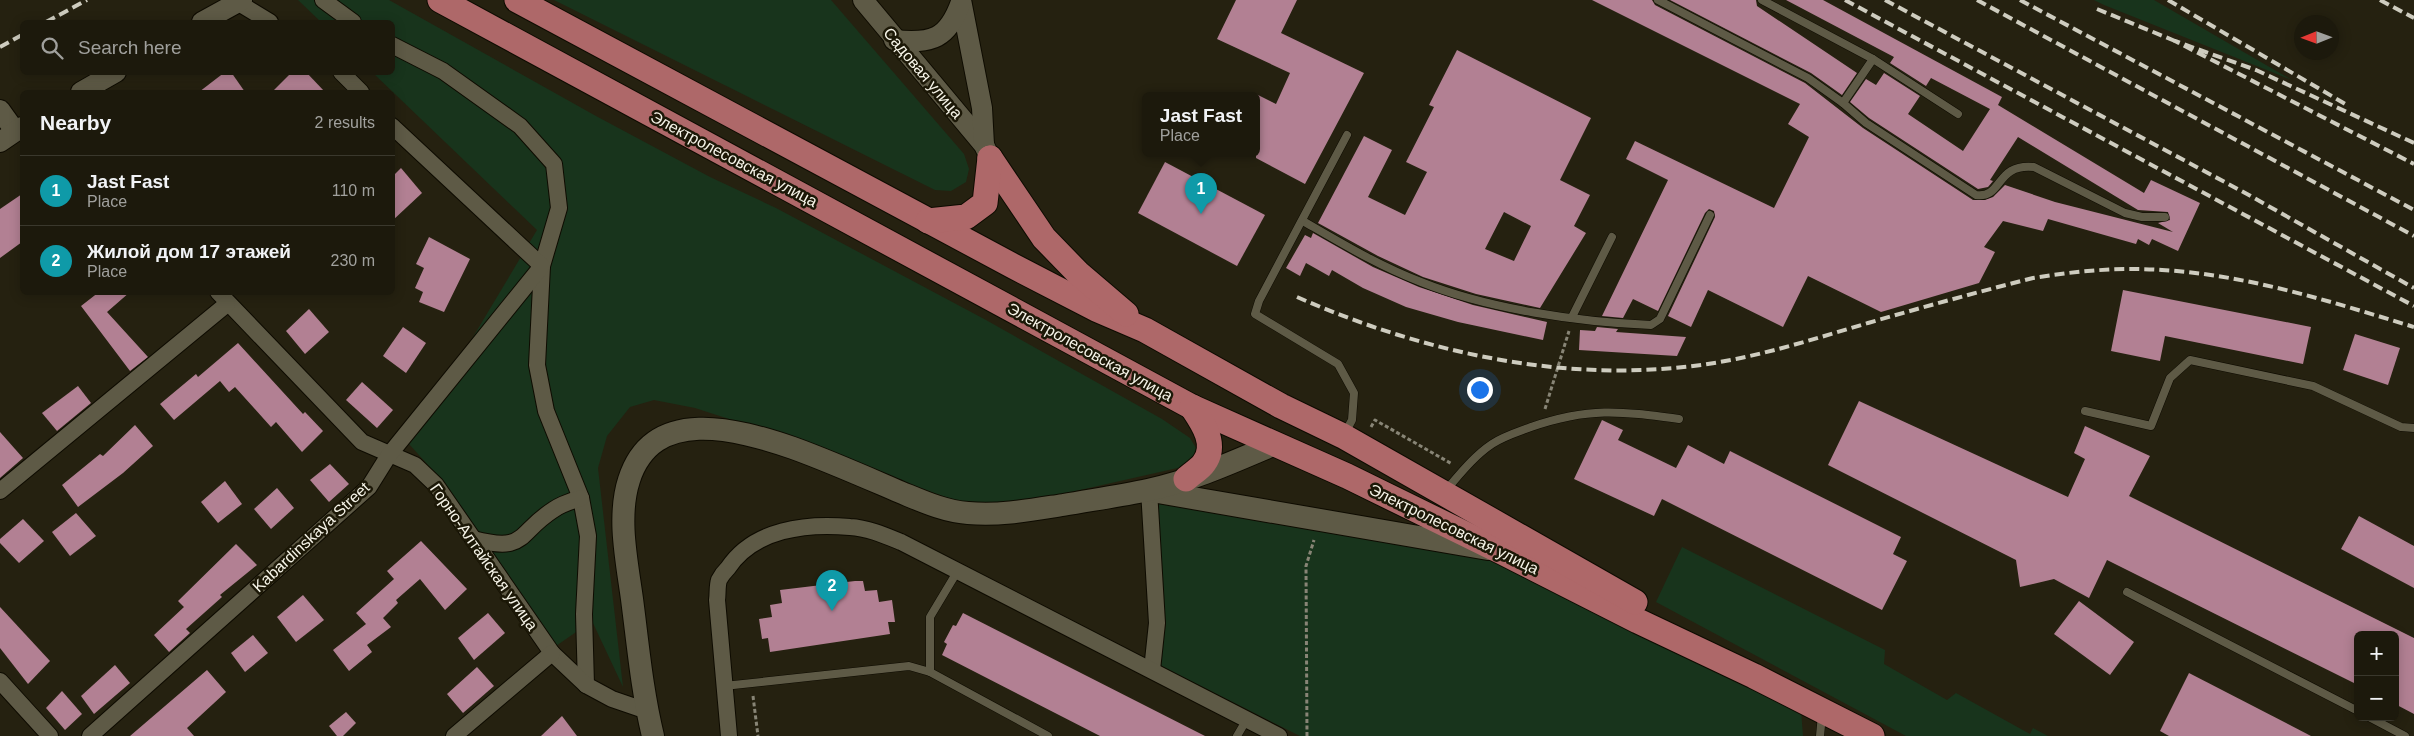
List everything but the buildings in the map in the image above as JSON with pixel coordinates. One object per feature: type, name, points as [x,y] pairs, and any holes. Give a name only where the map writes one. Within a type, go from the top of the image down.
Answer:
[{"type":"main road","name":"Электролесовская улица","points":[[440,0],[1192,407],[1340,473],[1872,736]]},
{"type":"main road","name":"Электролесовская улица","points":[[517,0],[928,221],[1096,309],[1145,330],[1294,412],[1344,436],[1644,607],[1754,676]]},
{"type":"main road","points":[[928,221],[966,217],[985,203],[987,151]]},
{"type":"main road","points":[[987,151],[1044,238],[1078,273],[1145,330]]},
{"type":"main road","points":[[1186,479],[1205,462],[1209,448],[1207,429],[1192,407]]},
{"type":"main road","points":[[653,736],[647,710],[626,556],[624,515],[628,481],[639,457],[654,440],[674,431],[695,428],[717,429],[755,437],[794,448],[945,510],[992,515],[1149,490],[1186,479],[1274,444],[1294,412]]},
{"type":"main road","points":[[1149,490],[1502,552]]},
{"type":"street","points":[[323,0],[350,20]]},
{"type":"street","name":"Садовая улица","points":[[863,0],[987,151]]},
{"type":"street","points":[[206,20],[240,1],[267,20]]},
{"type":"street","points":[[894,40],[913,42],[928,40],[943,33],[954,23],[961,1]]},
{"type":"street","name":"Садовая улица","points":[[961,1],[982,108],[987,151]]},
{"type":"street","points":[[395,46],[443,71],[520,126],[554,164],[559,208],[542,266],[537,365],[546,411],[581,498],[588,536],[584,614],[586,685]]},
{"type":"street","points":[[84,90],[111,75]]},
{"type":"street","points":[[345,75],[359,90]]},
{"type":"street","points":[[0,110],[12,133]]},
{"type":"street","points":[[395,129],[542,266]]},
{"type":"street","name":"Kabardinskaya Street","points":[[90,736],[369,487],[389,454],[542,266]]},
{"type":"street","points":[[0,491],[222,298]]},
{"type":"street","name":"Горно-Алтайская улица","points":[[222,298],[362,442],[415,465],[436,486],[552,654],[586,685],[612,699],[647,710]]},
{"type":"street","points":[[1149,490],[1156,623],[1152,670]]},
{"type":"street","points":[[473,539],[491,544],[509,544],[523,538],[551,511],[581,498]]},
{"type":"street","points":[[728,736],[717,600],[719,580],[737,554],[763,537],[785,531],[814,527],[850,527],[876,532],[901,542],[1279,736]]},
{"type":"street","points":[[454,736],[552,654]]},
{"type":"street","points":[[0,681],[50,736]]},
{"type":"lane","points":[[1658,0],[1808,78],[1842,102],[1866,123],[1976,195],[1983,196],[1991,193],[2009,170],[2022,166],[2034,167],[2125,213],[2142,217],[2165,217]]},
{"type":"lane","points":[[1762,0],[1873,60],[1958,114]]},
{"type":"lane","points":[[1842,102],[1873,60]]},
{"type":"lane","points":[[1344,436],[1352,420],[1354,393],[1338,364],[1255,314],[1259,301],[1347,135]]},
{"type":"lane","points":[[1303,221],[1376,263],[1421,282],[1495,304],[1572,318],[1651,324],[1660,318],[1710,215]]},
{"type":"lane","points":[[1572,318],[1612,237]]},
{"type":"lane","points":[[2085,411],[2151,426],[2170,378],[2190,360],[2313,386],[2401,427],[2414,428]]},
{"type":"lane","points":[[1443,493],[1474,458],[1493,443],[1542,424],[1584,412],[1605,411],[1679,419]]},
{"type":"lane","points":[[930,672],[930,618],[957,572]]},
{"type":"lane","points":[[2127,592],[2354,710]]},
{"type":"lane","points":[[724,686],[909,666],[930,672],[1048,736]]},
{"type":"lane","points":[[1820,736],[1822,711]]},
{"type":"lane","points":[[1237,736],[1247,719]]},
{"type":"lane","points":[[2377,721],[2405,736]]},
{"type":"path","points":[[1542,424],[1572,318]]},
{"type":"path","points":[[751,683],[758,736]]},
{"type":"green space","points":[[298,0],[389,0],[596,116],[710,177],[776,208],[986,320],[1162,419],[1190,438],[1196,448],[1192,459],[1182,467],[1014,505],[959,502],[760,429],[695,408],[654,400],[630,407],[607,436],[598,468],[623,687],[592,621],[556,646],[427,464],[409,444],[537,230],[395,94],[395,90],[391,90],[375,75],[395,75],[395,20],[319,20]]},
{"type":"green space","points":[[554,0],[831,0],[964,154],[969,169],[966,182],[951,191],[935,190]]},
{"type":"green space","points":[[2094,0],[2154,0],[2292,80],[2104,5]]},
{"type":"green space","points":[[1159,499],[1485,557],[1801,710],[1803,736],[1300,736],[1159,665]]},
{"type":"green space","points":[[1682,547],[1885,650],[1884,664],[1947,700],[1956,693],[2030,734],[2033,728],[2048,736],[1906,736],[1656,602]]},
{"type":"railway","points":[[50,20],[87,0]]},
{"type":"railway","points":[[1845,0],[2414,306]]},
{"type":"railway","points":[[1885,0],[2247,194],[2414,288]]},
{"type":"railway","points":[[1977,0],[2414,236]]},
{"type":"railway","points":[[2020,0],[2414,210]]},
{"type":"railway","points":[[2168,0],[2347,105]]},
{"type":"railway","points":[[2380,0],[2414,18]]},
{"type":"railway","points":[[2097,9],[2175,41]]},
{"type":"railway","points":[[0,47],[20,36]]},
{"type":"railway","points":[[2414,143],[2256,70],[2175,41],[2414,164]]},
{"type":"railway","points":[[1297,297],[1349,318],[1402,336],[1457,351],[1512,362],[1568,368],[1624,370],[1680,367],[1736,359],[1786,347],[1930,305],[2033,278],[2098,270],[2162,270],[2227,278],[2290,291],[2414,327]]},
{"type":"place","name":"Jast Fast","points":[[1201,214]]},
{"type":"place","name":"Жилой дом 17 этажей","points":[[832,611]]}]
